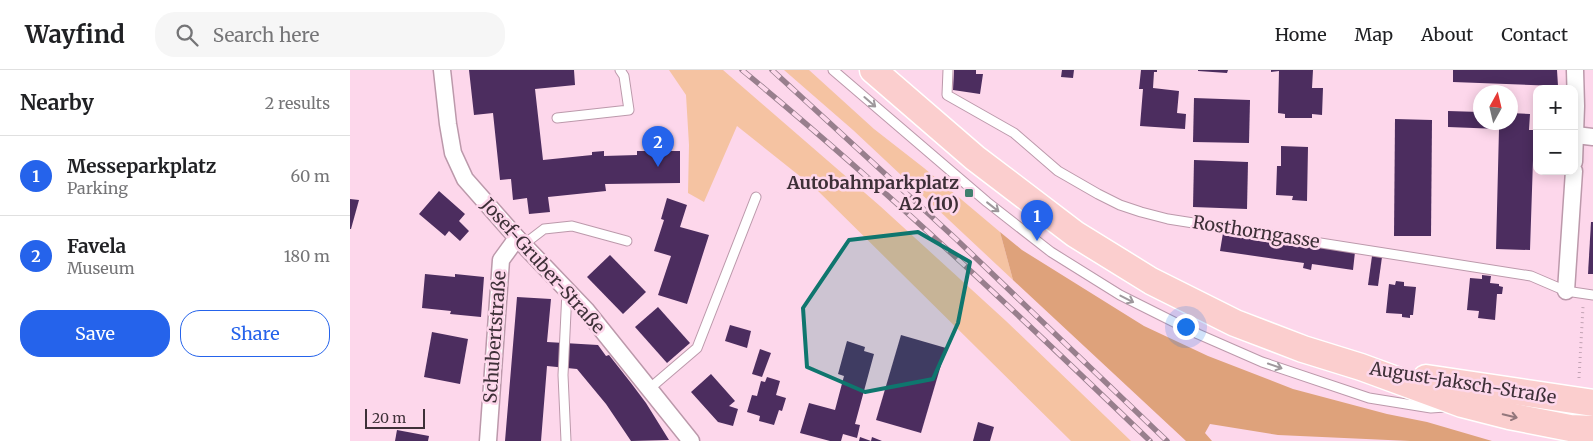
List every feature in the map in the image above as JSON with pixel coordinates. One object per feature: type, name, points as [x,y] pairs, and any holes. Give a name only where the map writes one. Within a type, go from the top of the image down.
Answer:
[{"type":"main road","points":[[873,70],[982,164],[1075,234],[1151,281],[1235,323],[1303,349],[1361,367]]},
{"type":"main road","name":"August-Jaksch-Straße","points":[[1361,367],[1462,404],[1577,433]]},
{"type":"main road","name":"August-Jaksch-Straße","points":[[1361,367],[1586,402]]},
{"type":"street","name":"Josef-Gruber-Straße","points":[[442,70],[453,153],[465,179],[520,242],[586,310],[691,441]]},
{"type":"street","points":[[1575,70],[1576,130]]},
{"type":"street","points":[[1578,135],[1593,137]]},
{"type":"street","points":[[1573,293],[1574,175]]},
{"type":"street","name":"Schubertstraße","points":[[488,441],[500,260],[520,242]]},
{"type":"lane","points":[[557,118],[628,110],[624,76],[620,70]]},
{"type":"lane","points":[[833,70],[986,202],[1052,252],[1120,295],[1198,334],[1262,362],[1369,398],[1431,408],[1462,404]]},
{"type":"lane","name":"Rosthorngasse","points":[[948,70],[947,95],[1014,133],[1058,171],[1120,205],[1168,219],[1531,276],[1573,293],[1593,295]]},
{"type":"lane","points":[[649,389],[697,348],[756,197]]},
{"type":"lane","points":[[520,242],[544,230],[572,226],[627,241]]},
{"type":"lane","points":[[566,441],[563,374],[567,291]]},
{"type":"path","points":[[1573,293],[1584,312],[1586,402]]},
{"type":"highlighted area","points":[[918,232],[970,262],[958,323],[933,379],[865,392],[807,367],[803,308],[849,240]]},
{"type":"shaded area","points":[[669,70],[723,70],[880,206],[1006,321],[1131,441],[1071,441],[816,189],[737,126],[704,202],[688,193],[689,145],[686,95]]},
{"type":"shaded area","points":[[784,70],[809,70],[874,129],[1000,232],[1013,280],[853,130]]},
{"type":"shaded area","points":[[1000,232],[1022,250],[1144,326],[1208,356],[1293,389],[1387,414],[1427,422],[1492,441],[1410,441],[1278,435],[1210,424],[1205,433],[1212,441],[1186,441],[1013,280]]},
{"type":"building","points":[[469,70],[574,70],[575,85],[535,89],[543,160],[592,155],[592,152],[604,151],[604,156],[637,155],[637,151],[680,151],[680,183],[605,184],[606,191],[548,197],[550,212],[529,214],[527,198],[513,200],[511,179],[500,180],[493,113],[474,115]]},
{"type":"building","points":[[954,70],[976,70],[976,74],[983,74],[980,94],[953,90]]},
{"type":"building","points":[[1062,70],[1074,70],[1073,78],[1061,77]]},
{"type":"building","points":[[1141,70],[1157,70],[1157,72],[1154,72],[1153,88],[1179,91],[1177,113],[1186,114],[1185,129],[1140,126],[1143,89],[1139,89]]},
{"type":"building","points":[[1198,70],[1228,70],[1227,73]]},
{"type":"building","points":[[1271,70],[1313,70],[1312,88],[1323,88],[1322,115],[1312,114],[1312,118],[1285,118],[1285,114],[1278,113],[1279,71],[1271,72]]},
{"type":"building","points":[[1453,70],[1557,70],[1558,85],[1533,85],[1453,82]]},
{"type":"building","points":[[1194,98],[1250,100],[1249,143],[1193,142]]},
{"type":"building","points":[[1448,111],[1473,112],[1473,128],[1448,127]]},
{"type":"building","points":[[1518,113],[1530,114],[1529,130],[1533,130],[1533,160],[1530,250],[1496,249],[1499,130],[1518,130]]},
{"type":"building","points":[[1395,119],[1432,120],[1431,236],[1394,236]]},
{"type":"building","points":[[1281,146],[1308,147],[1307,201],[1292,200],[1293,196],[1276,195],[1277,166],[1281,166]]},
{"type":"building","points":[[1194,160],[1248,162],[1247,209],[1193,207]]},
{"type":"building","points":[[439,191],[465,214],[459,221],[469,231],[460,241],[449,231],[445,236],[419,214]]},
{"type":"building","points":[[667,198],[687,205],[680,227],[709,235],[687,304],[658,295],[671,256],[654,251],[664,220],[661,219]]},
{"type":"building","points":[[350,199],[359,200],[351,229],[350,229]]},
{"type":"building","points":[[1591,222],[1593,222],[1593,274],[1588,274]]},
{"type":"building","points":[[1223,233],[1355,252],[1353,270],[1312,264],[1311,270],[1303,268],[1304,263],[1220,251]]},
{"type":"building","points":[[610,255],[646,292],[623,314],[587,277]]},
{"type":"building","points":[[1372,256],[1382,257],[1378,286],[1368,285]]},
{"type":"building","points":[[425,274],[455,277],[455,274],[484,277],[481,317],[450,314],[451,311],[422,308]]},
{"type":"building","points":[[1482,275],[1491,276],[1490,283],[1499,284],[1499,286],[1503,287],[1502,294],[1497,294],[1495,320],[1478,318],[1479,311],[1467,310],[1470,278],[1482,279]]},
{"type":"building","points":[[1396,281],[1404,282],[1404,286],[1416,287],[1413,315],[1410,315],[1410,318],[1402,317],[1402,314],[1386,313],[1389,284],[1395,285]]},
{"type":"building","points":[[517,297],[551,299],[547,342],[598,345],[606,356],[609,355],[646,403],[669,440],[631,441],[606,404],[577,369],[547,366],[541,441],[505,441]]},
{"type":"building","points":[[658,307],[690,343],[667,363],[635,327]]},
{"type":"building","points":[[730,325],[751,331],[747,348],[725,341]]},
{"type":"building","points":[[432,332],[468,339],[460,384],[424,377]]},
{"type":"building","points":[[901,335],[946,348],[921,433],[876,420]]},
{"type":"building","points":[[847,341],[865,347],[864,351],[874,354],[855,424],[860,425],[857,438],[843,434],[841,441],[830,441],[800,433],[809,403],[835,410],[844,376],[838,374]]},
{"type":"building","points":[[760,349],[771,353],[762,377],[752,374]]},
{"type":"building","points":[[711,374],[735,401],[729,406],[738,409],[733,426],[718,422],[691,392]]},
{"type":"building","points":[[767,377],[780,381],[776,395],[786,398],[782,411],[779,410],[774,425],[759,421],[760,416],[747,412],[752,395],[757,396],[761,381],[765,382]]},
{"type":"building","points":[[978,422],[994,427],[990,441],[973,441]]},
{"type":"building","points":[[397,430],[429,436],[428,441],[395,441]]},
{"type":"building","points":[[860,437],[871,441],[859,441]]},
{"type":"building","points":[[872,437],[882,441],[871,441]]},
{"type":"railway","points":[[742,70],[847,159],[949,251],[1150,441]]},
{"type":"railway","points":[[772,70],[956,239],[1167,441]]},
{"type":"place","name":"Favela","points":[[658,167]]},
{"type":"place","name":"Autobahnparkplatz A2 (10)","points":[[969,193]]},
{"type":"place","name":"Messeparkplatz","points":[[1037,241]]}]
